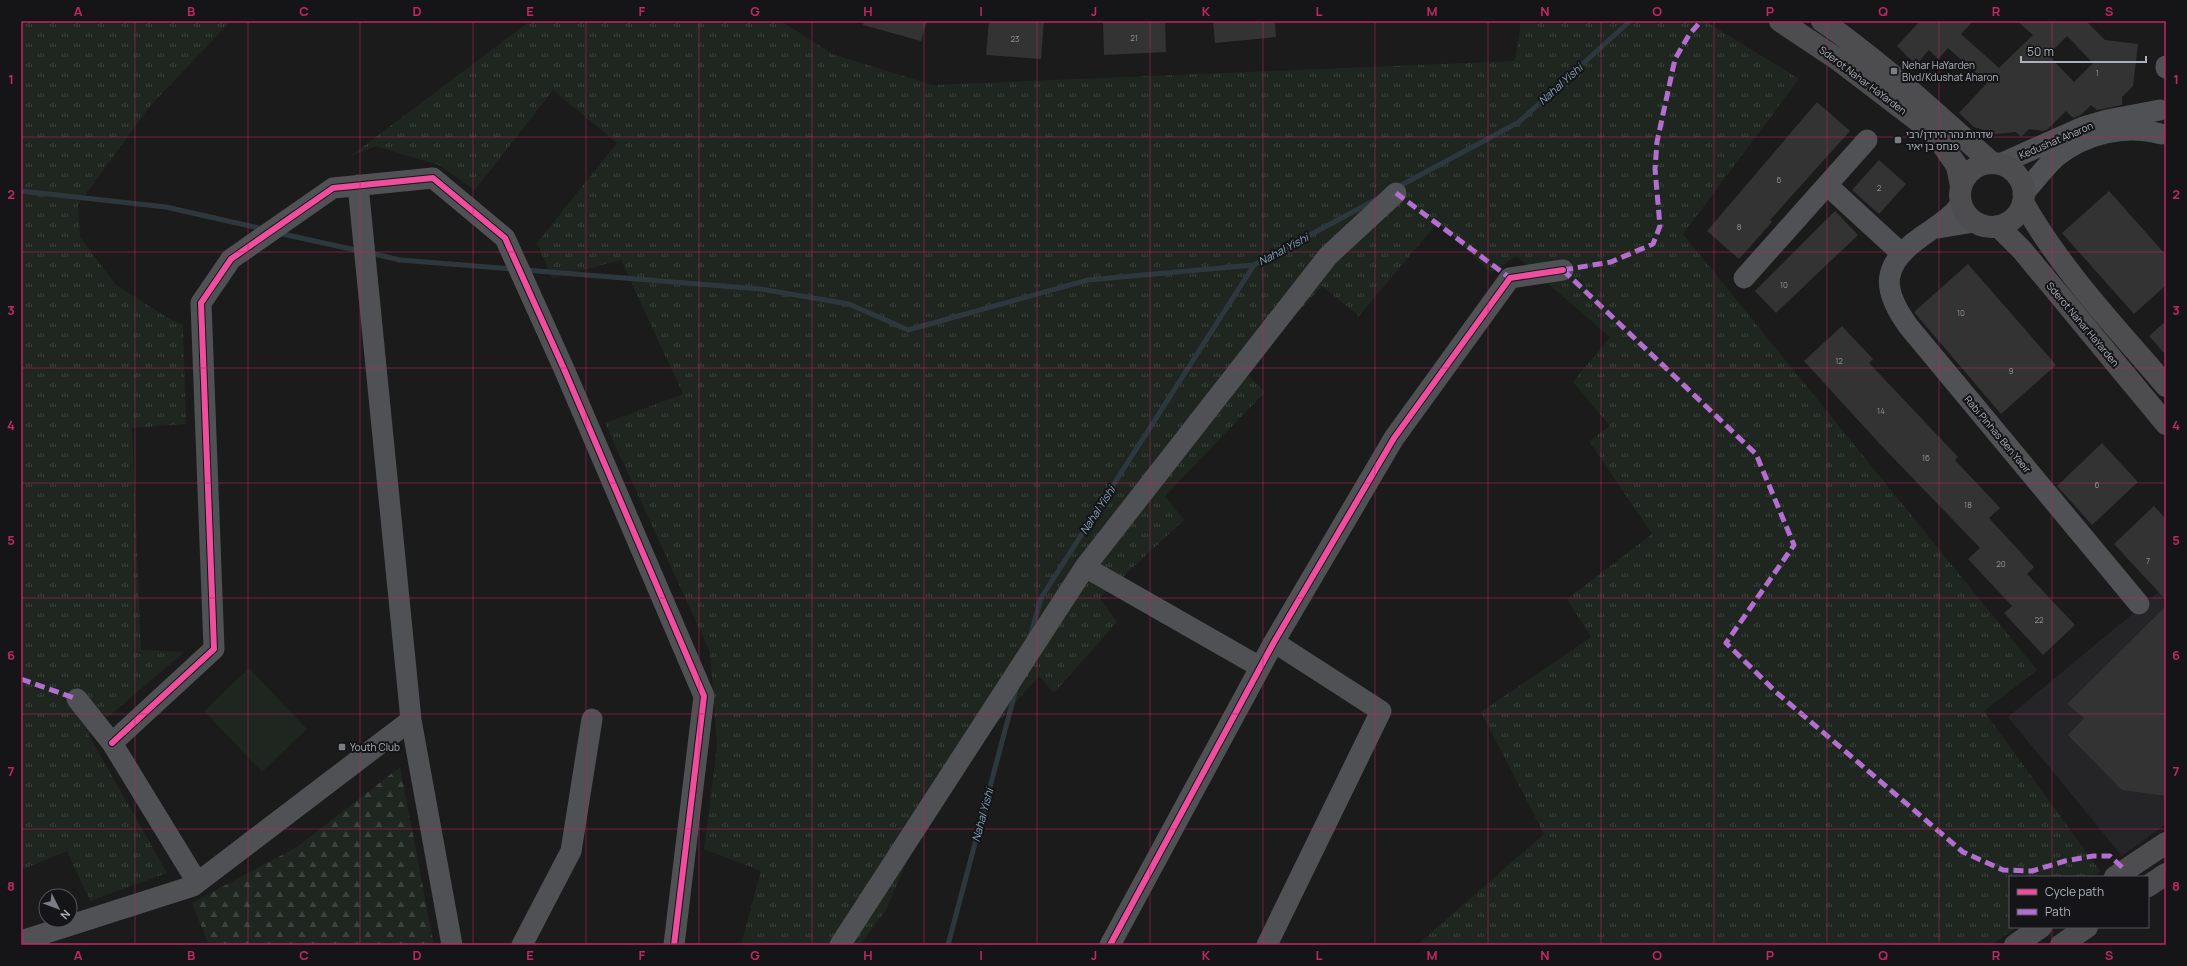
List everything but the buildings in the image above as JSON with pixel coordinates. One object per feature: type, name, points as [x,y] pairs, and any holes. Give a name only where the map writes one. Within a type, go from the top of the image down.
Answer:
[{"type":"main road","name":"Sderot Nahar HaYarden","points":[[1780,21],[1837,59],[1926,127],[1939,140],[1957,166],[1961,195]]},
{"type":"main road","name":"Sderot Nahar HaYarden","points":[[1822,21],[1851,41],[1913,91],[1996,164]]},
{"type":"main road","points":[[2023,198],[2014,218],[1998,226],[1982,226],[1968,217],[1961,195],[1966,177],[1973,169],[1996,164],[2014,172],[2019,179],[2023,198],[2035,223],[2070,272],[2166,386]]},
{"type":"main road","name":"Sderot Nahar HaYarden","points":[[1998,226],[2022,250],[2166,424]]},
{"type":"main road","points":[[2116,876],[2166,843]]},
{"type":"main road","points":[[2149,885],[2166,874]]},
{"type":"main road","points":[[2015,945],[2040,928]]},
{"type":"main road","points":[[2061,945],[2086,928]]},
{"type":"street","name":"Kedushat Aharon","points":[[1996,164],[2082,128],[2106,120],[2163,108]]},
{"type":"street","points":[[2163,108],[2155,120],[2156,126],[2164,136]]},
{"type":"street","name":"Kedushat Aharon","points":[[2023,198],[2056,158],[2090,138],[2126,130],[2164,136]]},
{"type":"street","points":[[1744,278],[1867,140]]},
{"type":"street","points":[[112,743],[214,649],[201,303],[231,259],[333,188],[433,178],[505,238],[564,369],[704,696],[674,945]]},
{"type":"street","points":[[358,185],[411,720],[452,945]]},
{"type":"street","points":[[1827,185],[1902,254]]},
{"type":"street","points":[[840,945],[1085,567],[1328,256],[1396,193]]},
{"type":"street","name":"Rabi Pinhas Ben Yaeir","points":[[1961,195],[1945,221],[1902,254],[1892,268],[1888,279],[1894,305],[1901,316],[2139,604]]},
{"type":"street","name":"Rabi Pinhas Ben Yaeir","points":[[1932,230],[1947,225],[1974,222]]},
{"type":"street","points":[[1110,945],[1274,642],[1394,438],[1510,278],[1563,270]]},
{"type":"street","points":[[1085,567],[1260,667]]},
{"type":"street","points":[[1267,945],[1381,711],[1274,642]]},
{"type":"street","points":[[77,699],[112,743],[197,882]]},
{"type":"street","points":[[522,945],[571,851],[592,719]]},
{"type":"street","points":[[22,942],[193,886],[411,720]]},
{"type":"shaded area","points":[[2166,586],[2166,824],[2122,856],[2008,717]]},
{"type":"green space","points":[[21,21],[231,21],[150,106],[78,205],[80,237],[116,285],[168,318],[183,325],[186,424],[132,428],[141,650],[184,652],[88,734],[167,873],[90,901],[67,851],[21,870]]},
{"type":"green space","points":[[530,21],[781,21],[832,54],[933,85],[1515,61],[1521,21],[1705,21],[1799,79],[1683,234],[2037,670],[1984,711],[2100,871],[2093,876],[2009,876],[2009,928],[2016,928],[1991,945],[1417,945],[1544,834],[1481,712],[1591,637],[1567,599],[1652,534],[1589,441],[1610,426],[1573,382],[1610,337],[1516,256],[1491,273],[1438,222],[1359,316],[1322,286],[1244,371],[1265,392],[1165,496],[1184,520],[1100,598],[1117,622],[1054,693],[1039,676],[937,791],[886,910],[860,945],[741,945],[761,871],[704,849],[717,746],[710,652],[605,423],[683,394],[621,260],[552,278],[537,243],[617,143],[553,90],[475,190],[439,165],[376,146],[352,155]]},
{"type":"green space","points":[[249,668],[307,729],[262,772],[204,711]]},
{"type":"green space","points":[[400,767],[434,945],[209,945],[192,903],[297,847]]},
{"type":"waterway","name":"Nahal Yishi","points":[[1396,188],[1519,122],[1630,21]]},
{"type":"waterway","points":[[21,191],[166,207],[263,229]]},
{"type":"waterway","name":"Nahal Yishi","points":[[1031,634],[1041,598],[1254,265],[1377,199]]},
{"type":"waterway","points":[[278,233],[360,251]]},
{"type":"waterway","points":[[370,253],[400,260],[513,269]]},
{"type":"waterway","points":[[525,270],[760,289],[849,304],[908,330],[1088,280],[1254,265]]},
{"type":"waterway","name":"Nahal Yishi","points":[[948,945],[1016,689]]},
{"type":"marked path","points":[[1563,270],[1611,262],[1653,244],[1660,226],[1655,169],[1657,142],[1675,59],[1689,35],[1701,21]]},
{"type":"marked path","points":[[1396,193],[1510,278]]},
{"type":"marked path","points":[[1563,270],[1756,454],[1794,545],[1726,643],[1776,692],[1963,852],[2003,870],[2032,871],[2065,861],[2093,856],[2110,856],[2125,870]]},
{"type":"marked path","points":[[21,679],[77,699]]},
{"type":"cycle path","points":[[112,743],[214,649],[201,303],[231,259],[333,188],[433,178],[505,238],[564,369],[704,696],[674,945]]},
{"type":"cycle path","points":[[1110,945],[1274,642],[1394,438],[1510,278],[1563,270]]},
{"type":"place","name":"Nehar HaYarden Blvd/Kdushat Aharon","points":[[1894,71]]},
{"type":"place","name":"שדרות נהר הירדן/רבי פנחס בן יאיר","points":[[1898,140]]},
{"type":"place","name":"Youth Club","points":[[342,747]]}]
